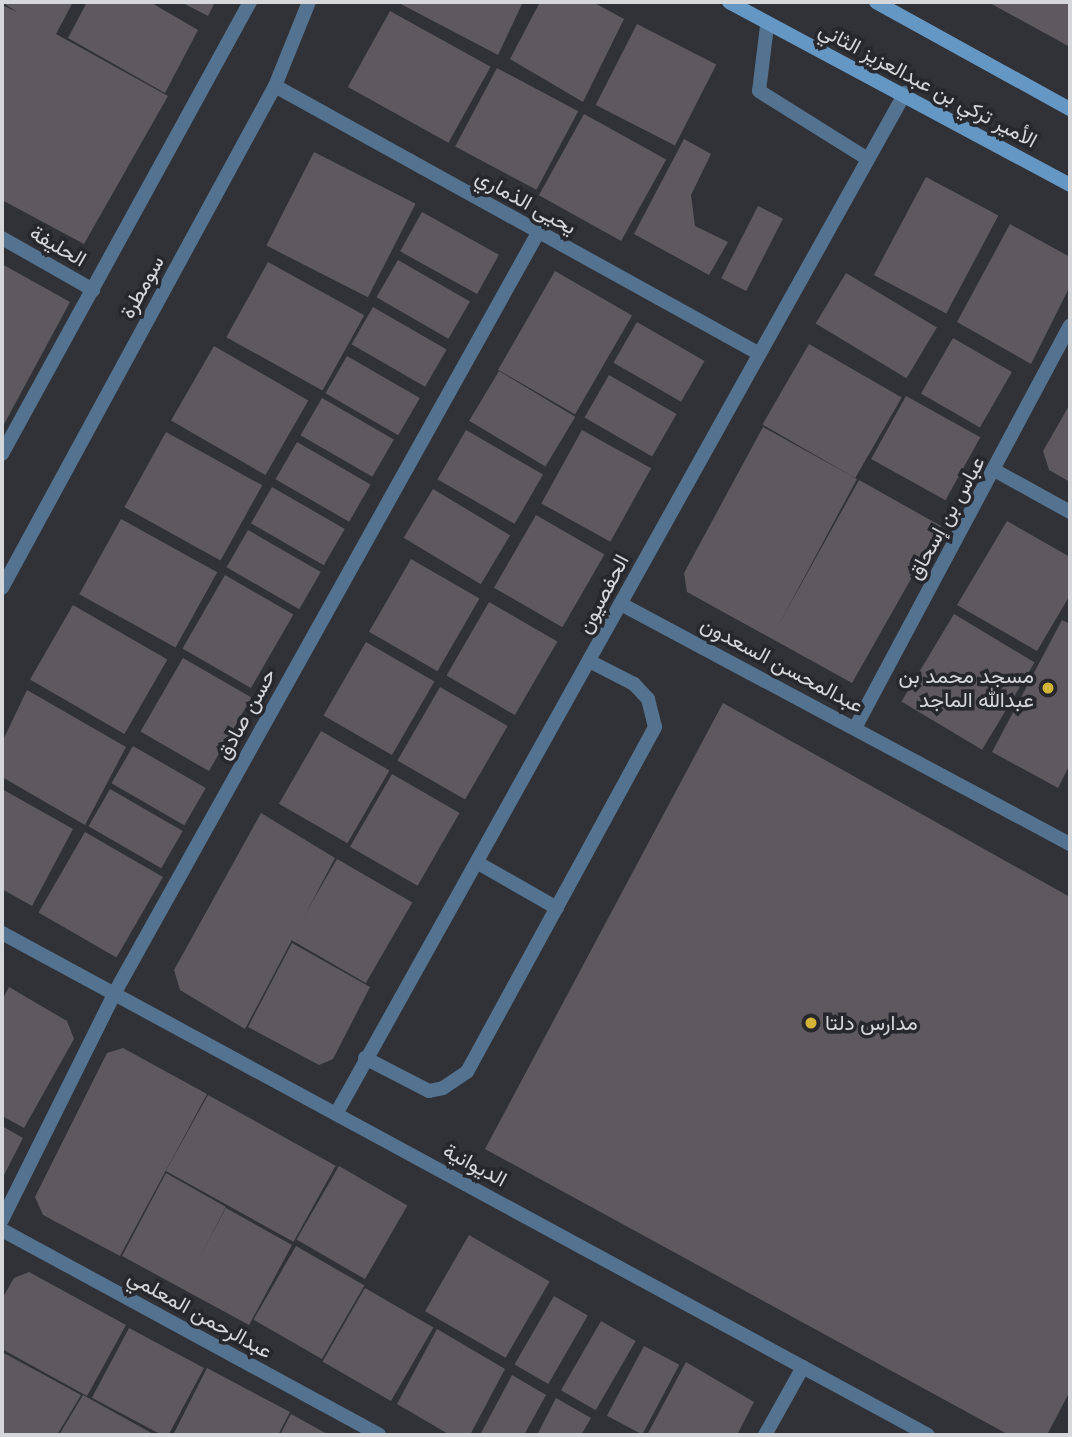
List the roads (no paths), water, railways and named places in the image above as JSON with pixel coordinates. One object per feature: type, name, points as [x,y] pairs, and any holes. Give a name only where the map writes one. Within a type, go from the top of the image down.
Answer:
[{"type":"street","name":"سومطرة","points":[[2,454],[250,2]]},
{"type":"street","name":"سومطرة","points":[[2,588],[275,86],[309,2]]},
{"type":"street","name":"الأمير تركي بن عبدالعزيز الثاني","points":[[729,2],[767,26],[905,93],[1070,185]]},
{"type":"street","points":[[741,2],[755,16]]},
{"type":"street","points":[[876,2],[1070,109]]},
{"type":"street","points":[[767,26],[759,91],[868,159]]},
{"type":"street","name":"يحيى الذماري","points":[[275,86],[758,353]]},
{"type":"street","name":"الحفصيون","points":[[336,1114],[365,1058],[591,663],[758,353],[905,93]]},
{"type":"street","name":"حسن صادق","points":[[2,1220],[114,993],[538,233]]},
{"type":"street","name":"الحليفة","points":[[2,238],[93,290]]},
{"type":"street","name":"عباس بن إسحاق","points":[[855,728],[996,471],[1070,326]]},
{"type":"street","points":[[996,471],[1070,512]]},
{"type":"street","name":"عبدالمحسن السعدون","points":[[621,604],[1070,844]]},
{"type":"street","points":[[365,1058],[429,1091],[456,1082],[467,1072],[654,727],[648,699],[635,684],[591,663]]},
{"type":"street","points":[[478,863],[556,908]]},
{"type":"street","name":"الديوانية","points":[[2,933],[928,1435]]},
{"type":"street","name":"عبدالرحمن المعلمي","points":[[2,1230],[379,1435]]},
{"type":"street","points":[[765,1435],[803,1367]]},
{"type":"place","name":"مسجد محمد بن عبدالله الماجد","points":[[1048,688]]},
{"type":"place","name":"مدارس دلتا","points":[[811,1023]]}]
